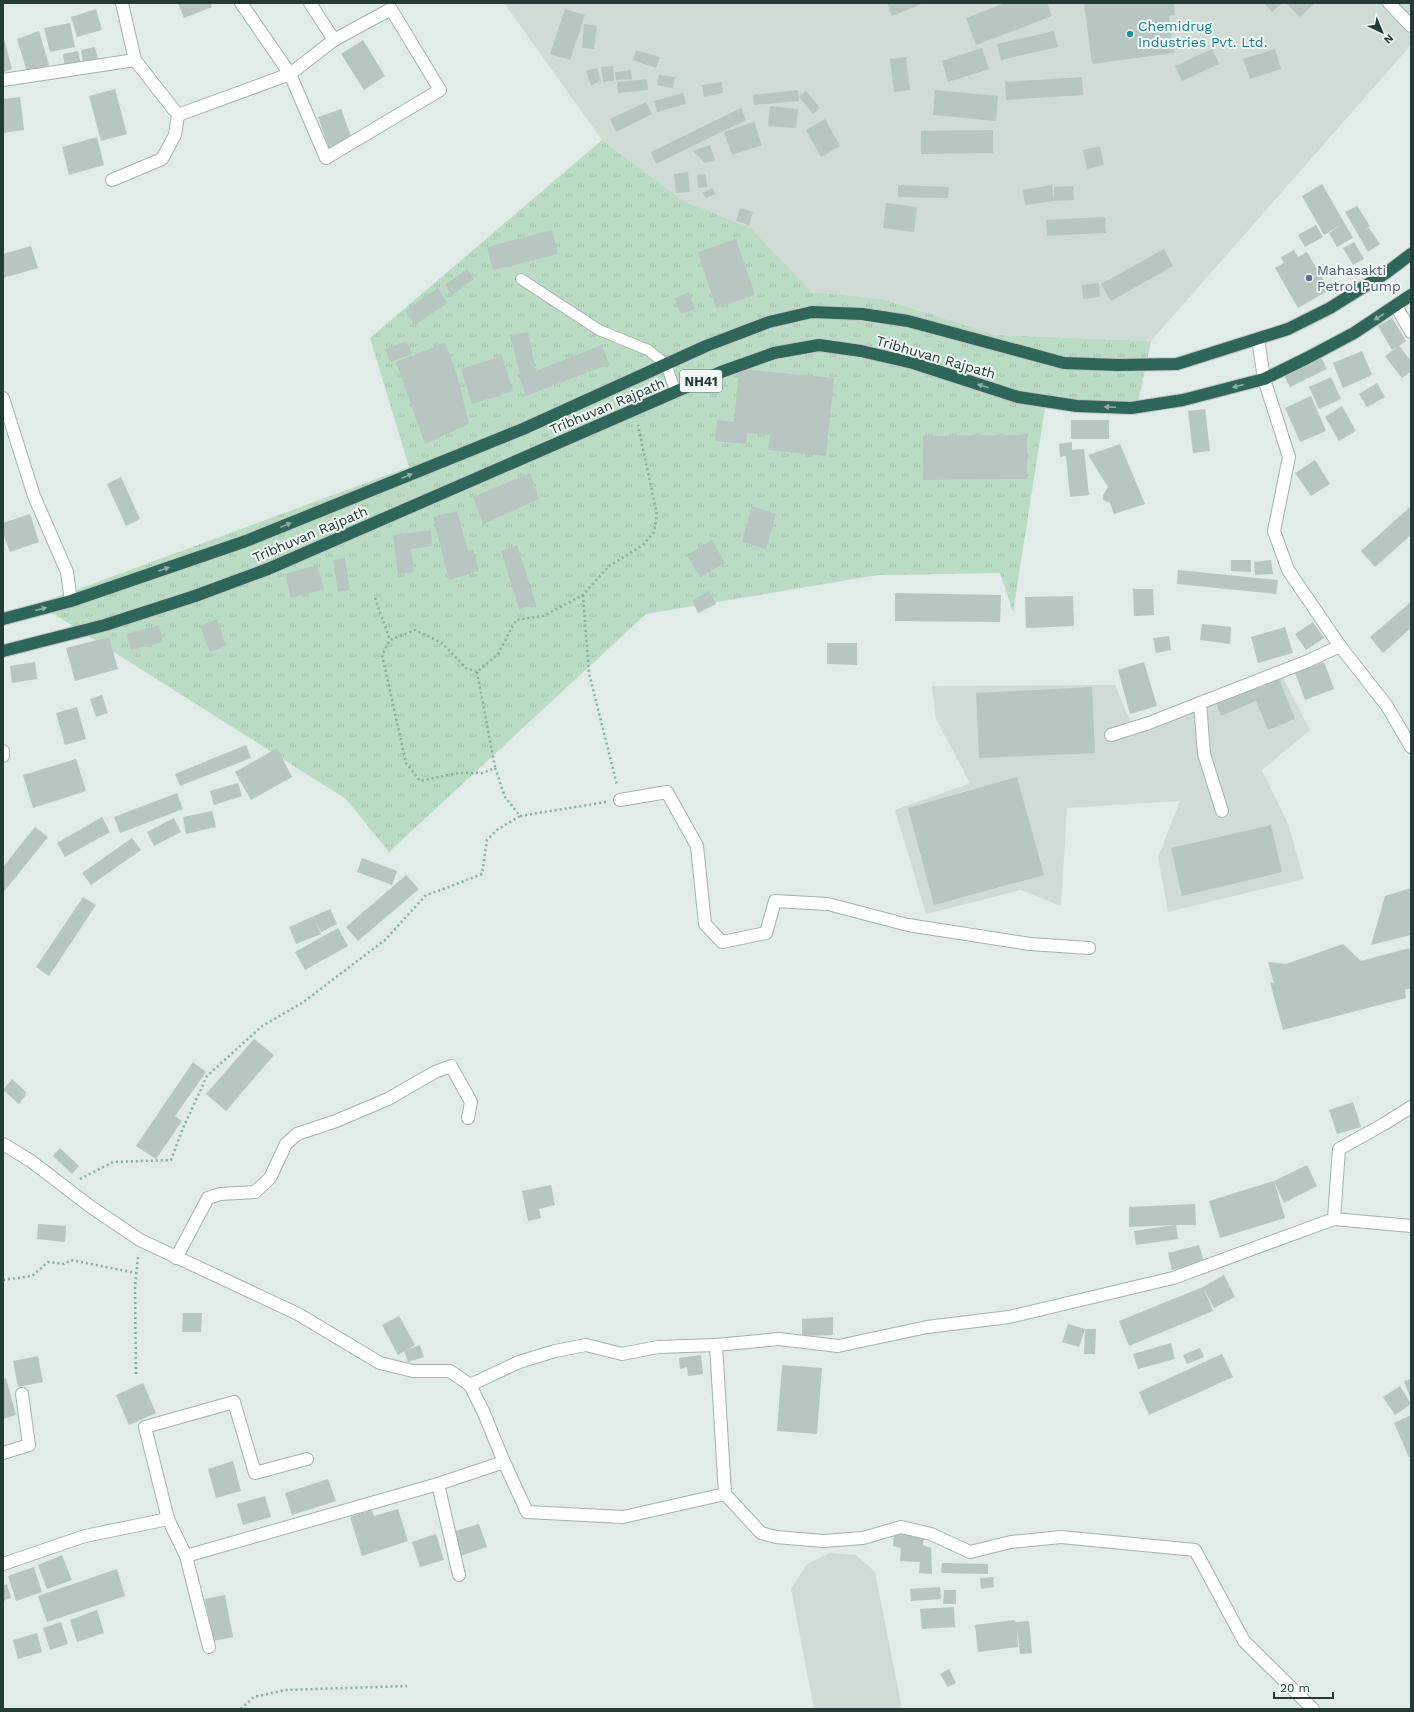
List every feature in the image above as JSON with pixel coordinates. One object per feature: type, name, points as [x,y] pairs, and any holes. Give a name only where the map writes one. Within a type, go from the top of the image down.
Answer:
[{"type":"highway","name":"Tribhuvan Rajpath","points":[[3,619],[72,601],[246,541],[523,429],[706,346],[769,322],[812,312],[862,314],[908,321],[1064,363],[1118,365],[1177,364],[1288,329],[1330,308],[1386,274],[1411,254]]},
{"type":"highway","name":"Tribhuvan Rajpath","points":[[3,651],[105,624],[194,596],[254,574],[676,393],[721,372],[774,353],[819,345],[861,351],[913,363],[1018,398],[1077,406],[1131,408],[1183,400],[1264,379],[1308,358],[1354,333],[1411,295]]},
{"type":"street","points":[[112,180],[162,159],[175,135],[178,115],[135,60],[122,3]]},
{"type":"street","points":[[178,115],[290,74],[334,40],[391,9],[440,90],[326,158],[290,74],[241,3]]},
{"type":"street","points":[[310,3],[334,40]]},
{"type":"street","points":[[1389,3],[1411,26]]},
{"type":"street","points":[[3,80],[135,60]]},
{"type":"street","points":[[1396,306],[1411,332]]},
{"type":"street","points":[[1258,339],[1264,379],[1289,457],[1274,531],[1288,570],[1340,646],[1387,706],[1411,747]]},
{"type":"street","points":[[3,398],[34,496],[67,572],[72,601]]},
{"type":"street","points":[[1111,735],[1149,723],[1308,661],[1340,646]]},
{"type":"street","points":[[1200,703],[1204,754],[1222,811]]},
{"type":"street","points":[[3,751],[3,756]]},
{"type":"street","points":[[620,800],[667,792],[697,846],[705,924],[722,942],[766,934],[775,901],[828,904],[908,925],[1030,944],[1089,948]]},
{"type":"street","points":[[176,1258],[208,1198],[220,1194],[255,1192],[270,1178],[286,1144],[297,1134],[336,1121],[388,1100],[435,1072],[452,1066],[471,1102],[468,1118]]},
{"type":"street","points":[[1334,1219],[1339,1150],[1411,1107]]},
{"type":"street","points":[[3,1144],[31,1161],[91,1207],[140,1240],[298,1314],[380,1363],[413,1371],[450,1371],[470,1385],[483,1411],[527,1512],[623,1517],[725,1494]]},
{"type":"street","points":[[470,1385],[519,1362],[555,1351],[586,1345],[622,1354],[658,1347],[716,1345],[779,1338],[838,1346],[926,1327],[1009,1317],[1173,1278],[1334,1219],[1411,1226]]},
{"type":"street","points":[[716,1345],[725,1494],[761,1534],[776,1537],[823,1541],[863,1538],[901,1526],[931,1534],[970,1552],[1011,1542],[1061,1537],[1195,1550],[1244,1641],[1313,1709]]},
{"type":"street","points":[[3,1453],[29,1445],[22,1394]]},
{"type":"street","points":[[209,1647],[186,1556],[168,1519],[146,1427],[234,1402],[255,1473],[307,1459]]},
{"type":"street","points":[[186,1556],[438,1484],[504,1462]]},
{"type":"street","points":[[438,1484],[459,1575]]},
{"type":"street","points":[[3,1564],[85,1536],[168,1519]]},
{"type":"lane","points":[[521,279],[599,330],[648,350],[666,364],[676,393]]},
{"type":"path","points":[[477,672],[498,654],[516,620],[543,616],[584,595],[609,566],[643,545],[654,532],[656,515],[634,410]]},
{"type":"path","points":[[69,1189],[79,1180],[113,1162],[170,1160],[207,1076],[262,1026],[302,1003],[385,940],[426,894],[441,890],[482,874],[487,840],[497,830],[520,816],[620,800],[589,673],[584,595]]},
{"type":"path","points":[[375,598],[390,640]]},
{"type":"path","points":[[477,672],[466,668],[442,643],[415,630],[390,640],[382,656],[406,763],[420,781],[458,773],[482,773],[495,768]]},
{"type":"path","points":[[477,672],[495,768],[505,797],[520,816]]},
{"type":"path","points":[[136,1374],[135,1287],[140,1240]]},
{"type":"path","points":[[3,1280],[32,1276],[48,1262],[64,1264],[71,1260],[136,1272]]},
{"type":"path","points":[[240,1709],[254,1697],[285,1690],[407,1686]]},
{"type":"shaded area","points":[[504,3],[1411,3],[1411,45],[1151,341],[996,335],[883,299],[812,292],[751,228],[684,201],[602,140]]},
{"type":"shaded area","points":[[1282,676],[1310,730],[1262,770],[1288,824],[1304,879],[1168,912],[1158,857],[1180,801],[1067,808],[1061,906],[1021,890],[926,914],[895,810],[970,783],[936,719],[932,686],[1115,685],[1131,723]]},
{"type":"shaded area","points":[[830,1553],[856,1555],[875,1572],[902,1709],[814,1709],[791,1589],[807,1564]]},
{"type":"green space","points":[[602,140],[684,201],[751,228],[812,292],[883,299],[996,335],[1151,341],[1138,403],[1046,402],[1013,612],[1000,573],[878,575],[646,614],[389,852],[346,799],[38,604],[409,467],[370,338]]},
{"type":"building","points":[[178,3],[210,3],[212,7],[184,18]]},
{"type":"building","points":[[887,3],[924,3],[892,16]]},
{"type":"building","points":[[1005,3],[1047,3],[1052,16],[976,45],[966,18]]},
{"type":"building","name":"Chemidrug Industries Pvt. Ltd.","points":[[1084,3],[1174,3],[1175,15],[1169,16],[1174,53],[1092,64]]},
{"type":"building","points":[[1264,3],[1282,3],[1272,12]]},
{"type":"building","points":[[1286,3],[1315,3],[1300,17]]},
{"type":"building","points":[[96,9],[102,30],[77,37],[71,17]]},
{"type":"building","points":[[565,9],[585,15],[570,60],[550,54]]},
{"type":"building","points":[[70,23],[75,47],[50,52],[44,28]]},
{"type":"building","points":[[584,24],[597,26],[594,49],[582,48]]},
{"type":"building","points":[[39,31],[49,65],[27,72],[17,39]]},
{"type":"building","points":[[1054,31],[1058,47],[1001,60],[997,44]]},
{"type":"building","points":[[3,35],[12,69],[3,72]]},
{"type":"building","points":[[363,40],[385,76],[364,90],[341,54]]},
{"type":"building","points":[[95,47],[98,59],[83,62],[81,50]]},
{"type":"building","points":[[982,48],[989,69],[948,82],[942,61]]},
{"type":"building","points":[[1212,49],[1219,64],[1182,81],[1175,66]]},
{"type":"building","points":[[1275,49],[1281,69],[1250,79],[1243,59]]},
{"type":"building","points":[[636,50],[660,57],[656,68],[633,60]]},
{"type":"building","points":[[78,51],[81,64],[65,67],[63,54]]},
{"type":"building","points":[[906,57],[910,90],[894,92],[890,59]]},
{"type":"building","points":[[613,66],[614,81],[603,82],[601,67]]},
{"type":"building","points":[[597,68],[601,81],[591,85],[586,71]]},
{"type":"building","points":[[631,70],[632,79],[616,80],[615,72]]},
{"type":"building","points":[[659,75],[675,77],[673,88],[657,85]]},
{"type":"building","points":[[1082,77],[1083,95],[1006,100],[1005,82]]},
{"type":"building","points":[[647,79],[648,90],[618,93],[617,82]]},
{"type":"building","points":[[722,82],[723,93],[704,97],[702,85]]},
{"type":"building","points":[[115,89],[127,134],[101,141],[89,96]]},
{"type":"building","points":[[798,90],[799,101],[754,105],[753,95]]},
{"type":"building","points":[[935,90],[998,96],[996,121],[933,115]]},
{"type":"building","points":[[806,91],[820,108],[813,114],[799,97]]},
{"type":"building","points":[[683,93],[686,104],[657,112],[654,101]]},
{"type":"building","points":[[20,97],[24,130],[3,133],[3,99]]},
{"type":"building","points":[[646,102],[652,114],[616,132],[610,119]]},
{"type":"building","points":[[770,106],[798,109],[796,128],[768,126]]},
{"type":"building","points":[[741,108],[746,120],[656,164],[651,152]]},
{"type":"building","points":[[341,109],[352,139],[329,148],[318,117]]},
{"type":"building","points":[[825,119],[840,146],[821,157],[806,130]]},
{"type":"building","points":[[754,122],[762,145],[732,155],[724,132]]},
{"type":"building","points":[[993,130],[993,153],[921,154],[921,131]]},
{"type":"building","points":[[97,137],[104,165],[69,175],[62,147]]},
{"type":"building","points":[[710,145],[715,160],[705,163],[693,151]]},
{"type":"building","points":[[1100,146],[1104,165],[1087,169],[1083,150]]},
{"type":"building","points":[[688,172],[690,192],[676,193],[674,174]]},
{"type":"building","points":[[706,174],[707,187],[698,188],[697,175]]},
{"type":"building","points":[[1322,184],[1353,238],[1337,247],[1329,233],[1342,224],[1324,235],[1302,196]]},
{"type":"building","points":[[898,185],[949,187],[948,198],[898,197]]},
{"type":"building","points":[[1052,185],[1054,201],[1025,205],[1023,190]]},
{"type":"building","points":[[1073,186],[1074,200],[1054,201],[1054,187]]},
{"type":"building","points":[[713,188],[715,194],[706,198],[702,193]]},
{"type":"building","points":[[886,203],[917,207],[914,232],[883,228]]},
{"type":"building","points":[[1357,206],[1370,226],[1365,230],[1369,228],[1380,244],[1368,252],[1345,212]]},
{"type":"building","points":[[740,208],[753,212],[749,225],[736,221]]},
{"type":"building","points":[[1105,217],[1106,233],[1047,236],[1046,220]]},
{"type":"building","points":[[1316,225],[1323,237],[1305,247],[1298,235]]},
{"type":"building","points":[[552,230],[558,254],[493,270],[487,247]]},
{"type":"building","points":[[736,239],[755,295],[716,308],[698,252]]},
{"type":"building","points":[[1354,242],[1364,259],[1353,265],[1343,248]]},
{"type":"building","points":[[31,246],[38,268],[3,278],[3,254]]},
{"type":"building","points":[[1164,249],[1173,266],[1111,301],[1101,284]]},
{"type":"building","points":[[1294,250],[1298,257],[1307,252],[1329,290],[1298,308],[1275,268],[1284,263],[1281,257]]},
{"type":"building","points":[[467,269],[474,279],[452,295],[445,285]]},
{"type":"building","points":[[1099,283],[1100,297],[1083,299],[1082,285]]},
{"type":"building","points":[[438,288],[447,303],[415,325],[405,311]]},
{"type":"building","points":[[689,292],[695,309],[681,314],[675,298]]},
{"type":"building","points":[[1392,318],[1406,341],[1392,350],[1378,326]]},
{"type":"building","points":[[528,332],[536,371],[602,345],[609,364],[526,396],[518,374],[520,374],[510,335]]},
{"type":"building","points":[[407,341],[412,354],[390,362],[385,349]]},
{"type":"building","points":[[445,343],[457,374],[469,424],[425,444],[396,362]]},
{"type":"building","points":[[1399,346],[1411,361],[1411,371],[1402,378],[1385,356]]},
{"type":"building","points":[[1362,351],[1372,375],[1343,388],[1333,363]]},
{"type":"building","points":[[502,356],[513,391],[472,404],[461,369]]},
{"type":"building","points":[[1321,357],[1327,369],[1290,387],[1284,376]]},
{"type":"building","points":[[739,369],[834,378],[826,456],[768,450],[770,435],[747,433],[746,444],[715,441],[717,420],[734,422]]},
{"type":"building","points":[[1331,377],[1341,399],[1319,409],[1309,387]]},
{"type":"building","points":[[1377,383],[1385,397],[1367,407],[1359,394]]},
{"type":"building","points":[[1311,396],[1326,431],[1300,442],[1285,408]]},
{"type":"building","points":[[1342,406],[1356,431],[1339,441],[1325,417]]},
{"type":"building","points":[[1205,409],[1210,451],[1193,453],[1188,411]]},
{"type":"building","points":[[1071,420],[1109,420],[1109,439],[1071,439]]},
{"type":"building","points":[[1027,435],[1027,479],[923,480],[923,436]]},
{"type":"building","points":[[1072,442],[1072,450],[1084,449],[1089,495],[1070,497],[1066,456],[1060,457],[1059,444]]},
{"type":"building","points":[[1120,444],[1145,504],[1114,514],[1110,503],[1103,500],[1103,495],[1108,487],[1088,455]]},
{"type":"building","points":[[1315,460],[1330,484],[1311,496],[1295,473]]},
{"type":"building","points":[[530,473],[539,499],[483,524],[473,497]]},
{"type":"building","points":[[121,477],[140,519],[126,526],[107,484]]},
{"type":"building","points":[[752,506],[776,514],[766,549],[742,542]]},
{"type":"building","points":[[1411,506],[1411,535],[1375,567],[1361,551]]},
{"type":"building","points":[[457,511],[468,551],[473,549],[479,571],[449,580],[433,517]]},
{"type":"building","points":[[30,514],[39,542],[10,552],[3,533],[3,523]]},
{"type":"building","points":[[431,530],[432,546],[411,549],[414,572],[398,574],[393,535]]},
{"type":"building","points":[[712,540],[725,563],[700,577],[687,555]]},
{"type":"building","points":[[517,545],[536,604],[519,609],[501,551]]},
{"type":"building","points":[[345,558],[350,590],[338,592],[333,560]]},
{"type":"building","points":[[1231,560],[1251,560],[1251,572],[1231,571]]},
{"type":"building","points":[[1271,560],[1273,574],[1255,575],[1254,562]]},
{"type":"building","points":[[317,565],[324,589],[291,598],[285,574]]},
{"type":"building","points":[[1178,570],[1278,580],[1276,594],[1177,584]]},
{"type":"building","points":[[1133,589],[1153,589],[1154,615],[1134,616]]},
{"type":"building","points":[[709,591],[716,604],[698,613],[692,600]]},
{"type":"building","points":[[895,593],[1001,595],[1000,622],[895,621]]},
{"type":"building","points":[[1073,596],[1074,626],[1026,628],[1025,597]]},
{"type":"building","points":[[1411,602],[1411,628],[1383,653],[1370,637]]},
{"type":"building","points":[[217,619],[226,646],[210,652],[200,626]]},
{"type":"building","points":[[1313,622],[1324,638],[1306,650],[1295,634]]},
{"type":"building","points":[[1202,624],[1231,627],[1230,644],[1200,640]]},
{"type":"building","points":[[159,625],[163,642],[131,650],[127,634]]},
{"type":"building","points":[[1285,627],[1293,653],[1258,663],[1251,637]]},
{"type":"building","points":[[1169,636],[1171,650],[1156,653],[1153,638]]},
{"type":"building","points":[[109,637],[118,669],[75,681],[66,648]]},
{"type":"building","points":[[827,643],[857,643],[857,665],[827,664]]},
{"type":"building","points":[[35,662],[37,679],[12,683],[10,666]]},
{"type":"building","points":[[1144,662],[1157,706],[1130,714],[1118,670]]},
{"type":"building","points":[[1324,662],[1334,689],[1305,700],[1295,673]]},
{"type":"building","points":[[1277,674],[1295,719],[1268,730],[1256,701],[1221,716],[1215,700]]},
{"type":"building","points":[[1092,687],[1095,753],[979,758],[976,693]]},
{"type":"building","points":[[102,695],[108,713],[96,717],[90,699]]},
{"type":"building","points":[[77,707],[86,739],[65,745],[56,713]]},
{"type":"building","points":[[246,745],[251,758],[180,786],[175,774]]},
{"type":"building","points":[[277,748],[292,777],[251,800],[235,772]]},
{"type":"building","points":[[76,759],[86,791],[33,808],[23,775]]},
{"type":"building","points":[[1017,777],[1044,875],[934,905],[908,808]]},
{"type":"building","points":[[238,783],[242,796],[214,805],[210,791]]},
{"type":"building","points":[[177,793],[183,809],[120,833],[114,817]]},
{"type":"building","points":[[212,811],[216,827],[186,834],[183,817]]},
{"type":"building","points":[[102,817],[110,832],[65,857],[57,843]]},
{"type":"building","points":[[174,818],[181,832],[154,846],[147,832]]},
{"type":"building","points":[[1271,825],[1282,872],[1182,896],[1171,848]]},
{"type":"building","points":[[35,827],[48,837],[3,893],[3,867]]},
{"type":"building","points":[[132,838],[141,850],[91,885],[82,873]]},
{"type":"building","points":[[362,858],[397,871],[392,885],[357,872]]},
{"type":"building","points":[[406,875],[419,889],[358,941],[346,927]]},
{"type":"building","points":[[1411,888],[1411,935],[1371,945],[1385,896]]},
{"type":"building","points":[[83,897],[96,905],[49,976],[36,967]]},
{"type":"building","points":[[330,909],[337,924],[321,932],[315,921],[321,934],[296,944],[289,927]]},
{"type":"building","points":[[338,928],[348,946],[305,970],[295,952]]},
{"type":"building","points":[[1343,944],[1361,961],[1409,948],[1411,956],[1411,988],[1405,990],[1406,998],[1283,1030],[1270,982],[1274,983],[1268,962],[1286,964]]},
{"type":"building","points":[[254,1039],[274,1055],[226,1111],[206,1094]]},
{"type":"building","points":[[193,1062],[206,1072],[175,1116],[182,1121],[156,1159],[136,1146]]},
{"type":"building","points":[[12,1079],[26,1092],[19,1104],[3,1090]]},
{"type":"building","points":[[1353,1102],[1361,1127],[1337,1134],[1329,1110]]},
{"type":"building","points":[[60,1148],[79,1166],[72,1174],[53,1156]]},
{"type":"building","points":[[1307,1165],[1317,1186],[1284,1203],[1274,1181]]},
{"type":"building","points":[[1274,1181],[1285,1218],[1220,1238],[1209,1201]]},
{"type":"building","points":[[551,1185],[555,1205],[539,1209],[541,1218],[528,1221],[522,1191]]},
{"type":"building","points":[[1195,1204],[1196,1225],[1176,1225],[1178,1239],[1136,1245],[1134,1231],[1175,1225],[1129,1227],[1129,1207]]},
{"type":"building","points":[[38,1224],[66,1226],[65,1242],[37,1239]]},
{"type":"building","points":[[1199,1245],[1204,1262],[1172,1270],[1168,1253]]},
{"type":"building","points":[[1224,1275],[1235,1297],[1214,1308],[1204,1289],[1213,1311],[1129,1346],[1119,1321],[1203,1287]]},
{"type":"building","points":[[183,1313],[202,1313],[201,1332],[182,1332]]},
{"type":"building","points":[[399,1316],[415,1345],[398,1355],[382,1325]]},
{"type":"building","points":[[833,1317],[833,1335],[802,1336],[802,1319]]},
{"type":"building","points":[[1068,1324],[1085,1329],[1079,1347],[1062,1342]]},
{"type":"building","points":[[1085,1329],[1096,1329],[1095,1354],[1084,1354]]},
{"type":"building","points":[[1171,1343],[1175,1359],[1138,1369],[1133,1354]]},
{"type":"building","points":[[420,1345],[424,1357],[408,1362],[404,1351]]},
{"type":"building","points":[[1200,1348],[1204,1357],[1187,1364],[1183,1355]]},
{"type":"building","points":[[1222,1354],[1233,1377],[1149,1415],[1139,1392]]},
{"type":"building","points":[[701,1355],[703,1374],[688,1376],[687,1367],[680,1369],[679,1358]]},
{"type":"building","points":[[38,1356],[43,1382],[18,1387],[13,1361]]},
{"type":"building","points":[[782,1365],[822,1368],[817,1434],[777,1431]]},
{"type":"building","points":[[6,1378],[16,1415],[3,1419],[3,1379]]},
{"type":"building","points":[[1411,1379],[1411,1400],[1404,1381]]},
{"type":"building","points":[[143,1383],[156,1413],[129,1425],[116,1395]]},
{"type":"building","points":[[1400,1386],[1411,1404],[1395,1415],[1383,1397]]},
{"type":"building","points":[[1411,1415],[1411,1457],[1409,1457],[1394,1423]]},
{"type":"building","points":[[233,1461],[241,1491],[216,1498],[208,1469]]},
{"type":"building","points":[[328,1479],[336,1501],[292,1515],[285,1493]]},
{"type":"building","points":[[265,1496],[271,1517],[243,1525],[237,1504]]},
{"type":"building","points":[[398,1509],[408,1541],[362,1556],[350,1517],[372,1510],[374,1516]]},
{"type":"building","points":[[479,1524],[487,1547],[460,1556],[455,1531]]},
{"type":"building","points":[[894,1532],[924,1538],[923,1545],[931,1548],[932,1574],[919,1573],[920,1562],[900,1561],[901,1548],[893,1546]]},
{"type":"building","points":[[436,1534],[444,1560],[420,1567],[412,1542]]},
{"type":"building","points":[[62,1555],[72,1580],[47,1589],[38,1565]]},
{"type":"building","points":[[942,1563],[988,1564],[988,1574],[941,1573]]},
{"type":"building","points":[[34,1567],[42,1592],[16,1601],[8,1576]]},
{"type":"building","points":[[117,1569],[125,1596],[47,1622],[38,1596]]},
{"type":"building","points":[[993,1577],[994,1587],[981,1589],[980,1578]]},
{"type":"building","points":[[7,1584],[11,1598],[3,1601],[3,1586]]},
{"type":"building","points":[[940,1587],[941,1599],[911,1601],[910,1589]]},
{"type":"building","points":[[944,1590],[956,1590],[956,1604],[943,1604]]},
{"type":"building","points":[[225,1595],[233,1637],[213,1641],[205,1599]]},
{"type":"building","points":[[954,1607],[955,1627],[922,1629],[920,1609]]},
{"type":"building","points":[[97,1610],[104,1633],[77,1642],[70,1620]]},
{"type":"building","points":[[1014,1620],[1016,1622],[1029,1621],[1032,1653],[1020,1654],[1017,1628],[1018,1647],[978,1652],[975,1625]]},
{"type":"building","points":[[61,1622],[68,1644],[50,1650],[43,1628]]},
{"type":"building","points":[[37,1633],[42,1652],[18,1659],[13,1640]]},
{"type":"building","points":[[949,1669],[956,1683],[948,1687],[940,1674]]},
{"type":"place","name":"Chemidrug Industries Pvt. Ltd.","points":[[1130,34]]},
{"type":"place","name":"Mahasakti Petrol Pump","points":[[1309,278]]}]
